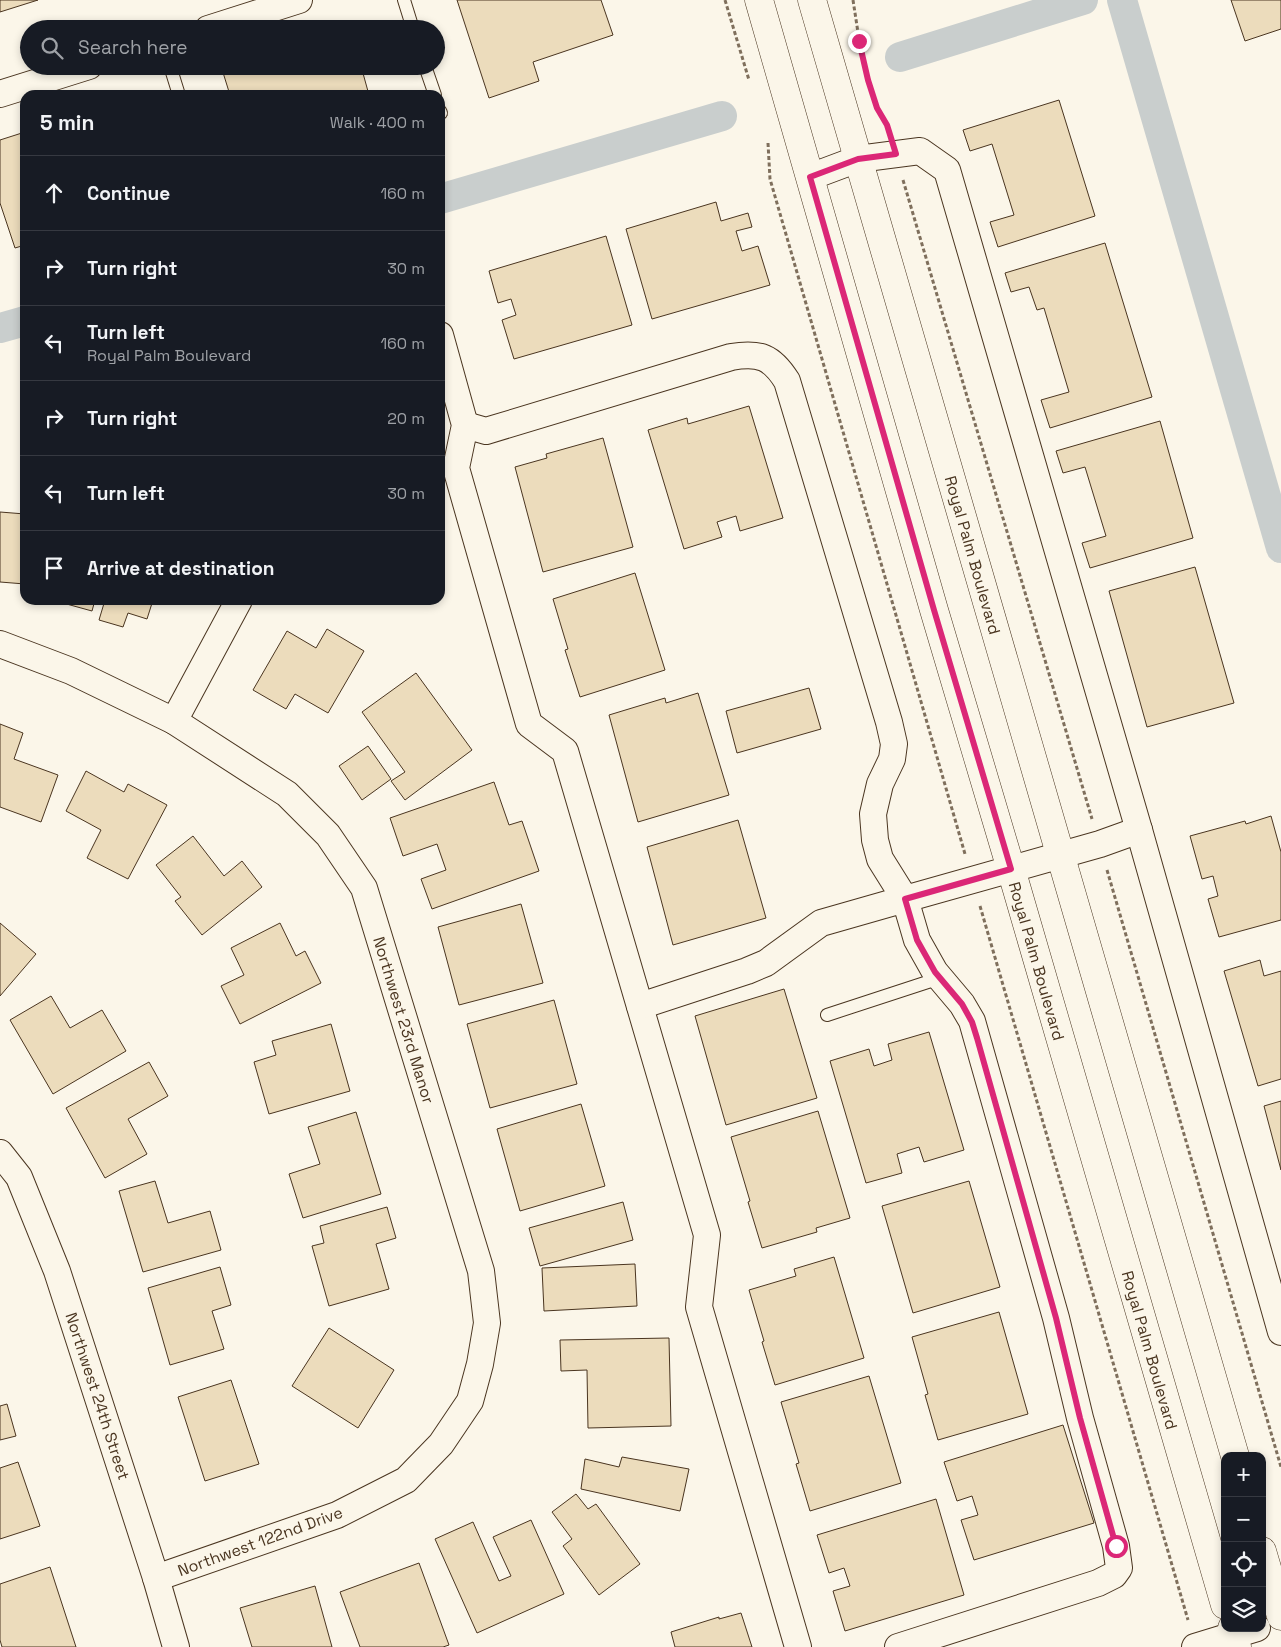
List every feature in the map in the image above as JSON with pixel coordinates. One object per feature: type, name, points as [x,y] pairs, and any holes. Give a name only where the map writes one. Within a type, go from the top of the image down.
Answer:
[{"type":"street","points":[[236,20],[299,0]]},
{"type":"street","name":"Royal Palm Boulevard","points":[[759,0],[931,601],[1221,1591]]},
{"type":"street","name":"Royal Palm Boulevard","points":[[812,0],[1233,1452]]},
{"type":"street","points":[[0,94],[60,75]]},
{"type":"street","points":[[810,177],[858,159],[920,151],[947,170],[1276,1298],[1281,1332]]},
{"type":"street","points":[[445,353],[465,425],[456,468],[529,724],[565,751],[707,1235],[700,1307],[798,1647]]},
{"type":"street","points":[[465,425],[486,431],[743,355],[758,355],[769,360],[779,369],[787,381],[894,744],[892,759],[880,784],[873,814],[875,840],[880,859],[905,899],[917,940],[940,978],[962,1004],[972,1022],[1056,1318],[1080,1418],[1116,1546],[1119,1568],[1114,1575],[1098,1583],[898,1647]]},
{"type":"street","points":[[174,721],[236,605]]},
{"type":"street","name":"Northwest 23rd Manor","points":[[0,644],[71,671],[174,721],[286,794],[328,835],[364,888],[481,1271],[487,1322],[480,1364],[470,1401]]},
{"type":"street","points":[[640,1006],[766,963],[821,923],[1100,844],[1140,830]]},
{"type":"street","name":"Northwest 24th Street","points":[[0,1152],[19,1177],[57,1270],[156,1578],[176,1647]]},
{"type":"street","name":"Northwest 122nd Drive","points":[[156,1578],[337,1515],[406,1480],[441,1444],[470,1401]]},
{"type":"street","points":[[1266,1565],[1281,1616]]},
{"type":"street","points":[[1266,1626],[1281,1621]]},
{"type":"street","points":[[1195,1647],[1240,1635]]},
{"type":"lane","points":[[404,0],[410,20]]},
{"type":"lane","points":[[173,75],[177,90]]},
{"type":"lane","points":[[429,75],[433,90]]},
{"type":"lane","points":[[827,1015],[940,978]]},
{"type":"path","points":[[725,0],[751,84]]},
{"type":"path","points":[[853,0],[860,52],[877,108],[887,125],[896,154],[1100,844],[1281,1468]]},
{"type":"path","points":[[768,140],[770,179],[1195,1647]]},
{"type":"building","points":[[0,0],[38,0],[0,12]]},
{"type":"building","points":[[457,0],[601,0],[613,35],[533,62],[539,81],[489,98]]},
{"type":"building","points":[[1231,0],[1281,0],[1281,29],[1245,41]]},
{"type":"building","points":[[224,75],[363,75],[368,90],[228,90]]},
{"type":"building","points":[[1059,100],[1095,216],[998,247],[990,222],[1014,215],[992,144],[970,151],[963,130]]},
{"type":"building","points":[[20,134],[20,246],[15,248],[0,203],[0,140]]},
{"type":"building","points":[[716,202],[721,221],[748,213],[752,227],[736,231],[742,251],[758,246],[770,285],[652,319],[626,229]]},
{"type":"building","points":[[606,236],[632,325],[514,359],[502,320],[516,315],[511,299],[498,303],[489,271]]},
{"type":"building","points":[[1105,243],[1152,397],[1050,428],[1041,400],[1069,392],[1044,308],[1037,310],[1029,287],[1011,292],[1005,273]]},
{"type":"building","points":[[749,406],[783,518],[740,531],[736,516],[717,522],[722,537],[684,549],[648,430],[687,418],[688,424]]},
{"type":"building","points":[[1160,421],[1193,538],[1090,568],[1082,543],[1106,536],[1085,467],[1063,473],[1056,451]]},
{"type":"building","points":[[603,438],[633,547],[543,572],[515,467],[547,458],[546,454]]},
{"type":"building","points":[[0,512],[20,514],[20,584],[0,582]]},
{"type":"building","points":[[1195,567],[1234,703],[1147,727],[1109,591]]},
{"type":"building","points":[[635,573],[665,670],[580,697],[565,650],[568,649],[553,599]]},
{"type":"building","points":[[70,605],[94,605],[92,611]]},
{"type":"building","points":[[104,605],[151,605],[147,619],[128,613],[123,627],[99,620]]},
{"type":"building","points":[[327,629],[364,651],[328,713],[295,694],[286,709],[253,690],[287,631],[316,648]]},
{"type":"building","points":[[416,673],[472,750],[405,800],[391,781],[405,772],[362,712]]},
{"type":"building","points":[[809,688],[821,729],[737,753],[726,711]]},
{"type":"building","points":[[698,693],[729,795],[638,822],[609,715],[665,698],[666,703]]},
{"type":"building","points":[[0,724],[23,733],[14,759],[58,775],[41,822],[0,807]]},
{"type":"building","points":[[368,746],[391,779],[362,800],[339,766]]},
{"type":"building","points":[[86,771],[124,792],[128,784],[167,805],[128,879],[87,858],[101,830],[66,811]]},
{"type":"building","points":[[494,782],[509,825],[522,821],[539,871],[432,909],[421,879],[446,870],[437,844],[403,856],[390,818]]},
{"type":"building","points":[[1271,816],[1281,852],[1281,920],[1219,937],[1208,899],[1218,896],[1213,876],[1202,879],[1190,836],[1245,821],[1246,824]]},
{"type":"building","points":[[738,820],[766,918],[673,945],[647,847]]},
{"type":"building","points":[[193,836],[224,876],[242,861],[262,887],[202,935],[175,901],[181,897],[156,865]]},
{"type":"building","points":[[521,904],[543,983],[459,1005],[438,927]]},
{"type":"building","points":[[0,923],[36,954],[0,996]]},
{"type":"building","points":[[280,923],[296,956],[305,951],[321,983],[240,1024],[221,986],[244,975],[231,948]]},
{"type":"building","points":[[1260,960],[1264,976],[1281,971],[1281,1079],[1258,1086],[1224,971]]},
{"type":"building","points":[[784,989],[817,1098],[726,1125],[695,1016]]},
{"type":"building","points":[[51,996],[70,1028],[102,1010],[126,1051],[53,1094],[10,1020]]},
{"type":"building","points":[[554,1000],[577,1084],[490,1108],[467,1024]]},
{"type":"building","points":[[331,1024],[350,1091],[269,1114],[254,1062],[276,1055],[272,1041]]},
{"type":"building","points":[[929,1032],[964,1150],[924,1162],[919,1147],[897,1154],[902,1173],[866,1183],[830,1061],[869,1049],[874,1066],[892,1060],[888,1044]]},
{"type":"building","points":[[149,1062],[168,1096],[128,1119],[147,1154],[105,1178],[66,1108]]},
{"type":"building","points":[[1281,1101],[1281,1170],[1264,1106]]},
{"type":"building","points":[[581,1104],[605,1186],[520,1211],[497,1129]]},
{"type":"building","points":[[818,1111],[850,1218],[816,1228],[817,1232],[762,1248],[731,1137]]},
{"type":"building","points":[[356,1112],[381,1194],[303,1218],[289,1174],[320,1164],[308,1127]]},
{"type":"building","points":[[155,1181],[168,1223],[210,1211],[221,1250],[143,1272],[119,1191]]},
{"type":"building","points":[[969,1181],[1000,1287],[913,1313],[882,1206]]},
{"type":"building","points":[[623,1202],[633,1240],[540,1266],[529,1228]]},
{"type":"building","points":[[387,1207],[396,1238],[376,1244],[389,1289],[329,1306],[312,1246],[324,1243],[320,1226]]},
{"type":"building","points":[[834,1257],[864,1358],[775,1385],[749,1290],[796,1276],[794,1269]]},
{"type":"building","points":[[635,1264],[637,1306],[544,1311],[542,1268]]},
{"type":"building","points":[[220,1267],[231,1305],[212,1311],[224,1349],[170,1365],[148,1288]]},
{"type":"building","points":[[999,1312],[1028,1414],[938,1440],[925,1395],[928,1394],[912,1337]]},
{"type":"building","points":[[329,1328],[394,1370],[358,1428],[292,1386]]},
{"type":"building","points":[[669,1338],[671,1426],[588,1428],[587,1370],[561,1371],[560,1340]]},
{"type":"building","points":[[869,1376],[901,1483],[810,1511],[796,1464],[799,1463],[781,1402]]},
{"type":"building","points":[[231,1380],[259,1464],[205,1481],[178,1397]]},
{"type":"building","points":[[7,1404],[16,1436],[0,1440],[0,1406]]},
{"type":"building","points":[[1063,1425],[1094,1523],[974,1560],[961,1520],[978,1515],[972,1496],[957,1501],[944,1462]]},
{"type":"building","points":[[622,1457],[689,1469],[680,1511],[581,1489],[585,1459],[619,1467]]},
{"type":"building","points":[[18,1462],[40,1526],[0,1539],[0,1468]]},
{"type":"building","points":[[576,1494],[588,1509],[596,1504],[640,1564],[599,1595],[563,1546],[572,1539],[552,1512]]},
{"type":"building","points":[[936,1499],[964,1595],[845,1631],[833,1591],[850,1586],[844,1568],[829,1573],[817,1535]]},
{"type":"building","points":[[531,1520],[564,1594],[477,1633],[435,1539],[473,1522],[499,1581],[511,1576],[493,1537]]},
{"type":"building","points":[[419,1563],[449,1645],[443,1647],[360,1647],[340,1592]]},
{"type":"building","points":[[50,1567],[76,1647],[2,1647],[0,1640],[0,1584]]},
{"type":"building","points":[[315,1586],[332,1647],[252,1647],[240,1608]]},
{"type":"building","points":[[741,1613],[752,1647],[675,1647],[671,1632],[719,1617],[719,1619]]},
{"type":"waterway","points":[[900,57],[1083,0]]},
{"type":"waterway","points":[[1122,0],[1281,548]]},
{"type":"waterway","points":[[445,198],[722,116]]},
{"type":"waterway","points":[[0,328],[20,322]]},
{"type":"route","points":[[859,41],[860,52],[877,108],[887,125],[896,154],[858,159],[810,177],[934,610],[1011,869],[905,899],[917,940],[935,972],[962,1004],[972,1022],[1056,1318],[1080,1418],[1116,1546]]}]
